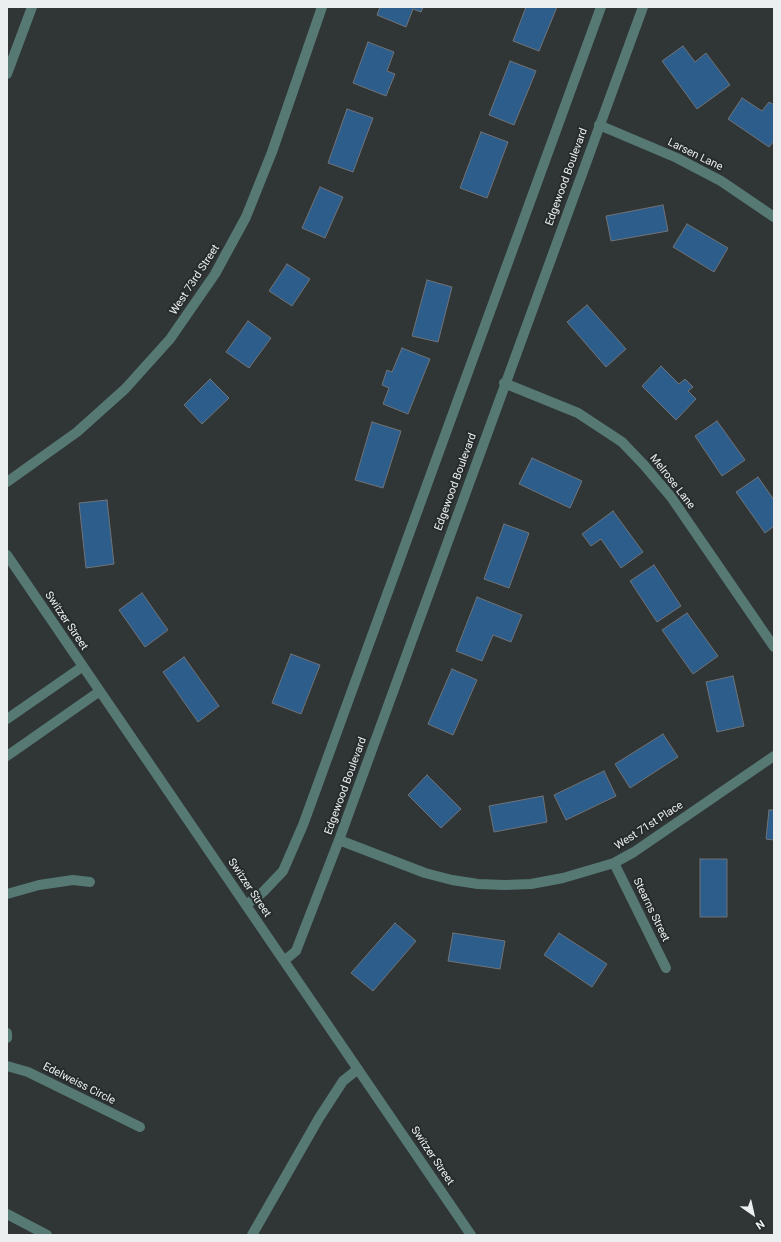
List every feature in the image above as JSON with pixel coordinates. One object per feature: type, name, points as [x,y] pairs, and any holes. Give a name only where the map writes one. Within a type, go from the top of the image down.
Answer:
[{"type":"street","points":[[7,74],[32,7]]},
{"type":"street","name":"West 73rd Street","points":[[7,482],[77,432],[126,389],[170,340],[216,274],[246,217],[272,152],[322,7]]},
{"type":"street","points":[[246,905],[263,892],[283,871],[303,825],[601,7]]},
{"type":"street","name":"Edgewood Boulevard","points":[[284,960],[296,951],[339,840],[504,383],[643,7]]},
{"type":"street","name":"Larsen Lane","points":[[599,125],[677,158],[721,181],[774,217]]},
{"type":"street","name":"Melrose Lane","points":[[504,383],[578,413],[601,427],[628,448],[671,497],[774,648]]},
{"type":"street","name":"Switzer Street","points":[[7,555],[471,1235]]},
{"type":"street","points":[[7,719],[82,667]]},
{"type":"street","points":[[7,756],[100,691]]},
{"type":"street","name":"West 71st Place","points":[[339,840],[425,873],[478,884],[505,885],[537,883],[582,874],[614,863],[634,852],[774,756]]},
{"type":"street","name":"Stearns Street","points":[[614,863],[666,968]]},
{"type":"street","points":[[7,894],[39,885],[73,880],[90,882]]},
{"type":"street","points":[[7,1033],[7,1038]]},
{"type":"street","name":"Edelweiss Circle","points":[[7,1066],[28,1072],[140,1127]]},
{"type":"street","points":[[252,1235],[319,1118],[343,1082],[358,1069]]},
{"type":"street","points":[[7,1214],[47,1235]]},
{"type":"building","points":[[380,7],[423,7],[421,12],[413,9],[406,27],[377,15]]},
{"type":"building","points":[[526,7],[557,7],[539,51],[513,41]]},
{"type":"building","points":[[368,42],[394,52],[387,71],[395,74],[386,96],[353,83]]},
{"type":"building","points":[[683,46],[695,62],[706,53],[730,85],[697,109],[662,61]]},
{"type":"building","points":[[510,61],[536,71],[514,125],[489,115]]},
{"type":"building","points":[[742,98],[762,111],[769,102],[774,105],[774,141],[769,147],[728,119]]},
{"type":"building","points":[[347,109],[373,118],[353,172],[328,163]]},
{"type":"building","points":[[481,132],[508,142],[487,198],[460,188]]},
{"type":"building","points":[[320,187],[343,197],[325,238],[302,228]]},
{"type":"building","points":[[663,205],[668,231],[611,241],[606,216]]},
{"type":"building","points":[[687,224],[728,248],[714,272],[673,247]]},
{"type":"building","points":[[287,264],[310,279],[292,306],[269,291]]},
{"type":"building","points":[[427,280],[452,287],[438,342],[412,336]]},
{"type":"building","points":[[587,305],[626,349],[606,367],[567,322]]},
{"type":"building","points":[[248,321],[271,338],[249,368],[226,352]]},
{"type":"building","points":[[402,348],[430,359],[408,414],[383,404],[389,388],[382,385],[387,370],[392,372]]},
{"type":"building","points":[[661,366],[679,384],[685,379],[693,387],[688,391],[696,399],[676,420],[642,386]]},
{"type":"building","points":[[210,379],[229,398],[202,424],[184,405]]},
{"type":"building","points":[[717,421],[745,460],[722,476],[695,436]]},
{"type":"building","points":[[372,422],[401,431],[383,488],[355,480]]},
{"type":"building","points":[[532,458],[582,481],[570,508],[519,484]]},
{"type":"building","points":[[758,477],[774,500],[774,526],[765,533],[736,492]]},
{"type":"building","points":[[107,500],[114,564],[86,568],[79,503]]},
{"type":"building","points":[[613,511],[643,552],[621,568],[601,539],[591,546],[582,534]]},
{"type":"building","points":[[504,524],[529,533],[509,588],[484,579]]},
{"type":"building","points":[[654,565],[681,606],[657,622],[630,581]]},
{"type":"building","points":[[142,593],[168,630],[145,647],[119,610]]},
{"type":"building","points":[[477,597],[522,615],[511,642],[493,635],[482,661],[456,651]]},
{"type":"building","points":[[687,613],[718,656],[693,674],[662,630]]},
{"type":"building","points":[[291,654],[320,665],[301,714],[272,703]]},
{"type":"building","points":[[184,657],[219,706],[198,722],[163,672]]},
{"type":"building","points":[[452,669],[477,680],[453,735],[428,724]]},
{"type":"building","points":[[733,676],[744,726],[717,732],[706,682]]},
{"type":"building","points":[[663,734],[678,757],[630,788],[615,764]]},
{"type":"building","points":[[604,771],[616,796],[566,820],[554,795]]},
{"type":"building","points":[[427,775],[461,809],[441,828],[408,795]]},
{"type":"building","points":[[543,796],[547,822],[494,832],[489,806]]},
{"type":"building","points":[[769,810],[774,810],[774,840],[766,839]]},
{"type":"building","points":[[700,859],[727,859],[727,917],[700,917]]},
{"type":"building","points":[[395,923],[416,941],[373,991],[351,973]]},
{"type":"building","points":[[453,933],[505,941],[500,969],[448,961]]},
{"type":"building","points":[[559,933],[607,964],[592,987],[544,955]]}]
